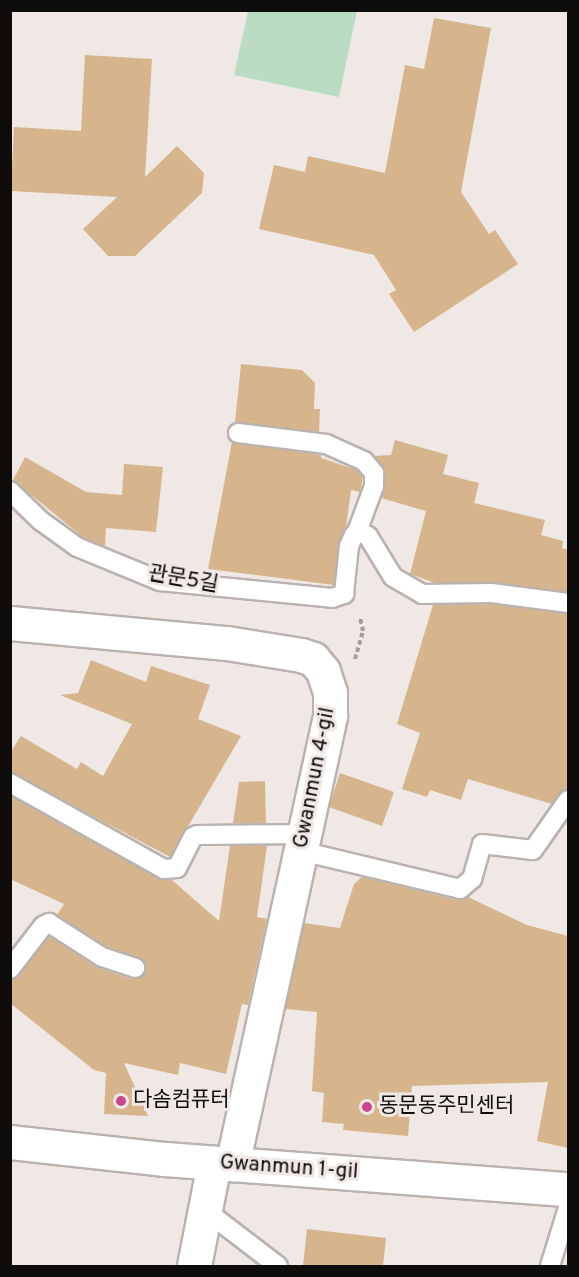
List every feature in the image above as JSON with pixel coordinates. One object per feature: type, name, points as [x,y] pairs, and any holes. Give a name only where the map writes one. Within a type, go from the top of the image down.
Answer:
[{"type":"street","name":"Gwanmun 4-gil","points":[[10,623],[227,643],[313,659],[327,681],[331,709],[302,843],[223,1164],[205,1210],[194,1266]]},
{"type":"street","name":"Gwanmun 1-gil","points":[[10,1142],[223,1164],[568,1189]]},
{"type":"lane","points":[[238,433],[326,444],[364,461],[374,473],[374,486],[357,532],[349,546],[344,594]]},
{"type":"lane","name":"관문5길","points":[[10,491],[59,536],[89,553],[147,577],[332,598],[344,594]]},
{"type":"lane","points":[[357,532],[368,536],[393,577],[422,594],[491,593],[568,603]]},
{"type":"lane","points":[[10,783],[164,869],[177,868],[190,841],[197,836],[302,843],[462,889],[472,879],[482,844],[533,850],[568,800]]},
{"type":"lane","points":[[10,969],[43,926],[49,923],[102,957],[135,968]]},
{"type":"lane","points":[[550,1266],[568,1208]]},
{"type":"lane","points":[[205,1210],[278,1266]]},
{"type":"path","points":[[344,594],[362,622],[361,644],[352,664]]},
{"type":"green space","points":[[248,11],[357,11],[339,97],[234,75]]},
{"type":"building","points":[[434,18],[491,28],[461,192],[489,234],[495,230],[518,264],[414,332],[389,294],[396,290],[374,255],[259,229],[274,165],[305,172],[308,156],[385,173],[405,65],[424,69]]},
{"type":"building","points":[[85,55],[152,59],[145,177],[177,146],[204,173],[202,193],[135,256],[108,256],[83,229],[117,197],[11,191],[14,127],[81,131]]},
{"type":"building","points":[[241,364],[302,370],[315,383],[314,409],[320,409],[319,432],[235,422]]},
{"type":"building","points":[[395,440],[448,455],[443,474],[479,483],[474,503],[545,520],[541,535],[563,541],[562,548],[568,550],[568,592],[492,582],[435,583],[410,574],[426,511],[381,498],[385,473],[374,456],[391,455]]},
{"type":"building","points":[[232,442],[321,455],[321,458],[357,470],[363,477],[360,492],[351,490],[346,528],[338,544],[334,585],[208,569]]},
{"type":"building","points":[[25,457],[86,492],[122,495],[124,464],[163,467],[156,532],[106,528],[105,546],[84,538],[13,480]]},
{"type":"building","points":[[490,604],[568,614],[568,789],[552,804],[468,779],[461,800],[430,790],[427,797],[402,789],[420,733],[397,724],[433,605]]},
{"type":"building","points":[[91,660],[146,682],[151,666],[210,685],[198,719],[241,736],[170,857],[10,772],[10,753],[21,736],[77,769],[81,762],[103,776],[132,724],[60,695],[78,693]]},
{"type":"building","points":[[340,773],[394,792],[382,826],[329,807]]},
{"type":"building","points":[[265,781],[266,823],[233,823],[239,782]]},
{"type":"building","points":[[10,796],[159,879],[172,880],[219,921],[230,846],[267,846],[257,917],[267,919],[248,1005],[242,1004],[226,1074],[180,1063],[178,1075],[124,1063],[148,1116],[104,1114],[106,1073],[94,1070],[10,1003],[10,980],[19,976],[49,936],[96,967],[131,979],[142,977],[146,966],[139,958],[107,947],[57,915],[64,904],[10,879]]},
{"type":"building","points":[[362,877],[457,900],[468,897],[527,925],[568,936],[568,1148],[537,1141],[548,1082],[412,1086],[408,1136],[343,1130],[344,1124],[322,1122],[324,1093],[312,1091],[317,1012],[285,1009],[304,923],[340,928],[354,884]]},
{"type":"building","points":[[307,1229],[386,1238],[383,1266],[303,1266]]},
{"type":"place","name":"다솜컴퓨터","points":[[121,1101]]},
{"type":"place","name":"동문동주민센터","points":[[367,1107]]}]
